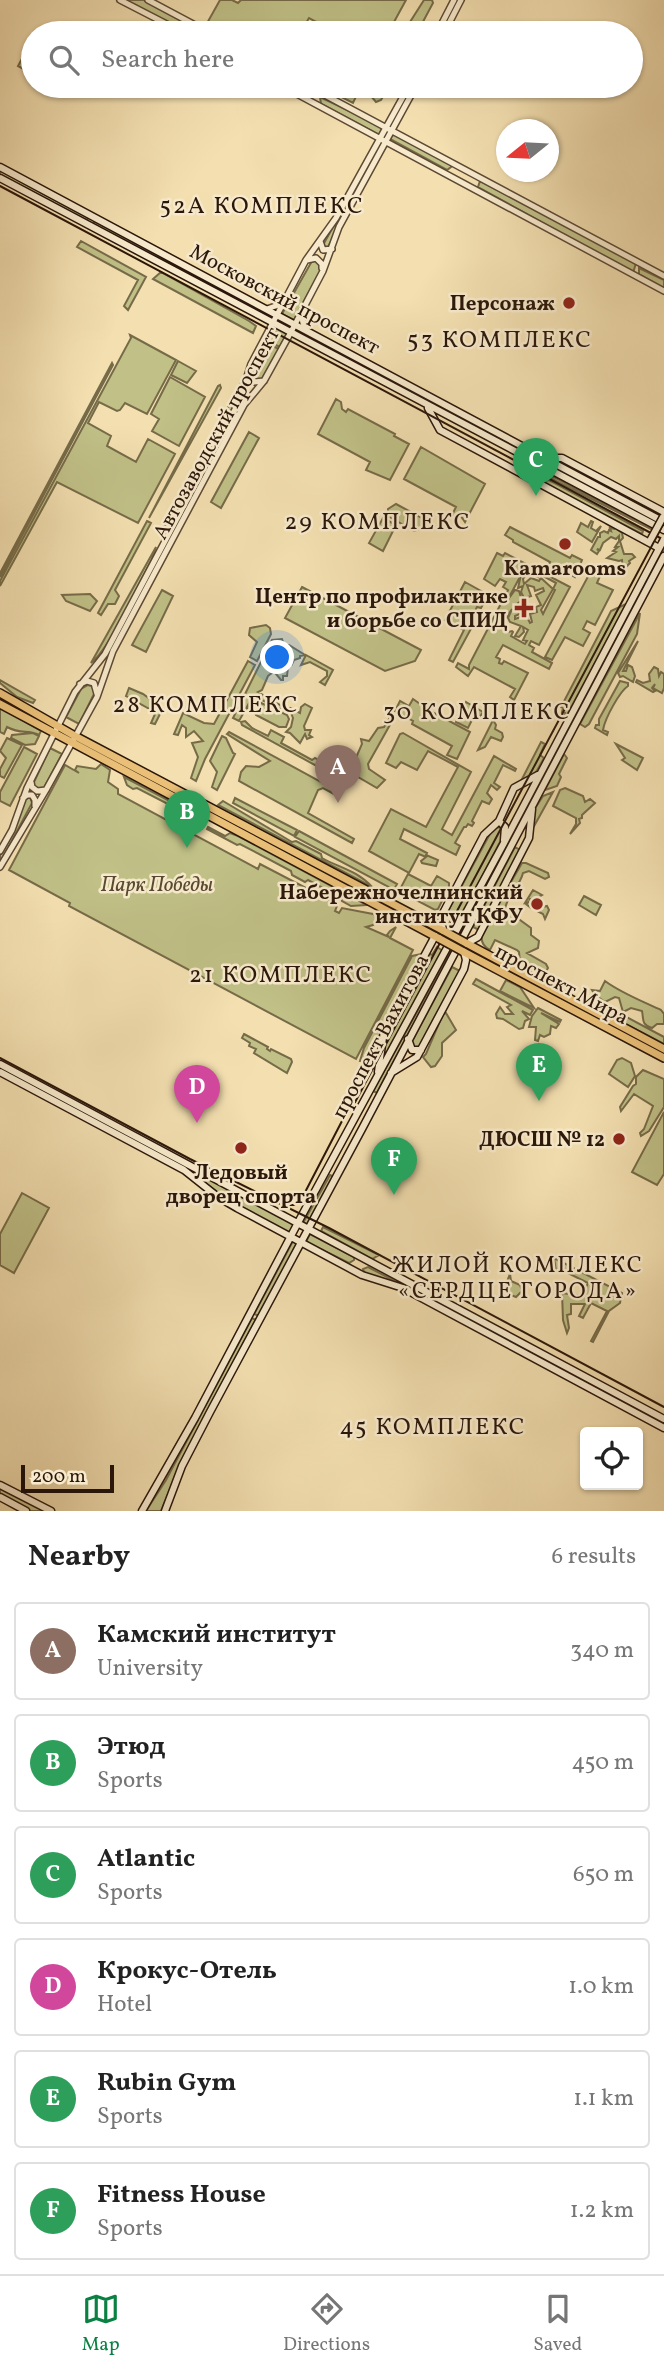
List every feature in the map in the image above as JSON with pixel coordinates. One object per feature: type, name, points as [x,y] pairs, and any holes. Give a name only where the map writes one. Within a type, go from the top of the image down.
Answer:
[{"type":"main road","name":"Московский проспект","points":[[0,167],[307,329],[539,456],[562,458],[663,516]]},
{"type":"main road","name":"Московский проспект","points":[[0,178],[664,530]]},
{"type":"main road","points":[[96,229],[89,220],[100,221]]},
{"type":"main road","points":[[224,298],[230,295],[228,289]]},
{"type":"main road","points":[[389,385],[387,380],[393,377]]},
{"type":"main road","points":[[424,404],[434,416],[440,430],[650,540],[662,543]]},
{"type":"main road","points":[[650,540],[663,516]]},
{"type":"main road","name":"проспект Вахитова","points":[[165,1511],[182,1466],[374,1105],[540,775],[662,543]]},
{"type":"main road","name":"проспект Вахитова","points":[[142,1511],[163,1477],[377,1077],[507,845],[533,804],[663,558]]},
{"type":"main road","name":"проспект Мира","points":[[0,693],[56,730],[440,935],[483,952],[664,1049]]},
{"type":"main road","points":[[9,709],[14,705],[13,700]]},
{"type":"main road","name":"проспект Мира","points":[[0,704],[44,728],[56,730]]},
{"type":"main road","name":"проспект Мира","points":[[119,763],[424,921],[440,935]]},
{"type":"main road","points":[[377,1077],[386,1029],[440,935],[442,915],[484,835],[499,821],[514,788],[540,775]]},
{"type":"main road","points":[[390,1074],[417,1057],[464,969],[467,960],[465,947],[478,937],[529,838],[533,804]]},
{"type":"main road","points":[[499,821],[505,827],[507,845],[519,845],[524,849]]},
{"type":"main road","points":[[424,921],[434,920],[442,915]]},
{"type":"main road","points":[[478,937],[483,952]]},
{"type":"main road","name":"проспект Мира","points":[[465,947],[485,964],[664,1058]]},
{"type":"main road","points":[[464,969],[473,963],[485,964]]},
{"type":"main road","points":[[386,1029],[391,1036],[401,1034]]},
{"type":"main road","points":[[408,1039],[412,1050],[421,1050]]},
{"type":"main road","points":[[0,1064],[236,1190],[288,1217],[300,1220],[318,1234],[372,1264],[664,1419]]},
{"type":"main road","points":[[0,1072],[184,1170],[227,1203],[362,1275],[403,1288],[664,1428]]},
{"type":"main road","points":[[365,1099],[370,1093],[374,1093],[374,1105]]},
{"type":"main road","points":[[332,1161],[332,1175],[341,1168]]},
{"type":"main road","points":[[227,1203],[227,1193],[236,1190]]},
{"type":"main road","points":[[281,1231],[285,1248]]},
{"type":"main road","points":[[295,1253],[311,1248]]},
{"type":"main road","points":[[345,1266],[355,1263],[356,1257],[352,1252]]},
{"type":"main road","points":[[362,1275],[361,1267],[372,1264]]},
{"type":"main road","points":[[248,1317],[255,1315],[258,1322]]},
{"type":"main road","points":[[1,1486],[51,1511]]},
{"type":"main road","points":[[0,1497],[26,1511]]},
{"type":"street","points":[[120,0],[161,21]]},
{"type":"street","points":[[148,0],[187,21]]},
{"type":"street","points":[[443,21],[454,0]]},
{"type":"street","points":[[450,21],[461,0]]},
{"type":"street","points":[[305,98],[664,291]]},
{"type":"street","points":[[316,98],[320,106]]},
{"type":"street","points":[[332,98],[664,276]]},
{"type":"street","name":"Автозаводский проспект","points":[[389,129],[403,98]]},
{"type":"street","name":"Автозаводский проспект","points":[[0,851],[12,830],[31,779],[80,684],[97,664],[234,412],[249,370],[306,260],[336,218],[408,98]]},
{"type":"street","name":"Автозаводский проспект","points":[[0,867],[97,697],[113,651],[244,405],[264,381],[323,271],[339,226],[383,139]]},
{"type":"street","points":[[442,171],[450,172],[453,169],[448,160]]},
{"type":"street","points":[[479,191],[472,183],[473,180],[482,179]]},
{"type":"street","points":[[320,241],[323,250],[332,249]]},
{"type":"street","points":[[306,260],[320,260],[323,271]]},
{"type":"street","points":[[639,278],[636,268],[645,265]]},
{"type":"street","points":[[267,309],[284,303]]},
{"type":"street","points":[[301,312],[307,329]]},
{"type":"street","points":[[249,370],[251,380],[264,381]]},
{"type":"street","points":[[242,391],[249,389],[252,395]]},
{"type":"street","points":[[97,664],[100,670],[107,667]]},
{"type":"street","points":[[80,684],[87,681],[94,683],[97,697]]},
{"type":"street","points":[[65,755],[71,749],[85,745],[81,726]]},
{"type":"street","points":[[44,728],[49,736],[48,746]]},
{"type":"street","points":[[31,779],[35,790],[46,790]]},
{"type":"street","points":[[22,800],[27,794],[34,797],[34,809]]},
{"type":"green space","points":[[123,0],[144,0],[182,21],[164,21]]},
{"type":"green space","points":[[220,0],[238,3],[241,0],[406,0],[395,21],[315,21],[309,18],[307,21],[208,21]]},
{"type":"green space","points":[[424,0],[432,0],[423,21],[411,21]]},
{"type":"green space","points":[[322,98],[383,127],[379,135],[321,104]]},
{"type":"green space","points":[[393,133],[451,167],[447,170],[390,139]]},
{"type":"green space","points":[[382,142],[327,249],[323,245]]},
{"type":"green space","points":[[0,170],[89,218],[87,222],[0,175]]},
{"type":"green space","points":[[480,181],[636,263],[633,273],[478,187]]},
{"type":"green space","points":[[94,221],[228,291],[228,293],[93,225]]},
{"type":"green space","points":[[81,241],[146,277],[128,310],[124,306],[138,280],[77,247]]},
{"type":"green space","points":[[312,261],[318,261],[321,270],[294,320],[282,314]]},
{"type":"green space","points":[[639,268],[664,280],[664,289],[639,274]]},
{"type":"green space","points":[[161,272],[249,321],[256,326],[253,333],[153,279]]},
{"type":"green space","points":[[275,327],[287,333],[280,347],[267,341]]},
{"type":"green space","points":[[296,327],[386,376],[384,379],[294,332]]},
{"type":"green space","points":[[130,335],[176,360],[147,414],[125,403],[117,411],[99,402],[88,423],[111,436],[107,446],[136,462],[148,439],[175,454],[138,523],[57,482],[0,586],[0,581],[131,338]]},
{"type":"green space","points":[[266,343],[279,349],[262,379],[256,380],[251,375],[252,370]]},
{"type":"green space","points":[[178,361],[196,371],[187,383],[171,375]]},
{"type":"green space","points":[[112,363],[113,365],[0,577],[0,573]]},
{"type":"green space","points":[[170,377],[205,397],[179,446],[152,431],[159,419],[151,414]]},
{"type":"green space","points":[[242,381],[237,400],[167,532],[163,529]]},
{"type":"green space","points":[[218,386],[221,388],[149,518]]},
{"type":"green space","points":[[336,399],[341,402],[342,409],[346,412],[348,409],[409,444],[390,480],[366,470],[370,462],[318,434]]},
{"type":"green space","points":[[249,432],[259,438],[221,508],[211,502]]},
{"type":"green space","points":[[421,447],[485,484],[465,522],[460,515],[458,518],[452,515],[456,507],[404,479]]},
{"type":"green space","points":[[554,477],[653,530],[550,478]]},
{"type":"green space","points":[[549,480],[643,531],[642,534],[540,482]]},
{"type":"green space","points":[[396,504],[422,518],[424,523],[421,529],[414,531],[388,516],[388,509]]},
{"type":"green space","points":[[383,518],[396,525],[383,551],[369,543]]},
{"type":"green space","points":[[147,521],[151,523],[115,590],[119,596],[115,604],[108,604],[101,615],[98,613]]},
{"type":"green space","points":[[591,521],[591,528],[596,531],[601,526],[592,542],[577,532],[581,523],[588,527]]},
{"type":"green space","points":[[609,522],[619,527],[618,530],[622,533],[623,538],[620,541],[624,554],[632,554],[635,557],[623,570],[622,560],[607,558],[616,552],[613,551],[618,547],[615,547],[619,536],[616,539],[611,537],[603,543],[600,550],[597,549],[597,554],[591,550],[600,533],[608,533],[610,528],[615,529],[607,524]]},
{"type":"green space","points":[[510,527],[570,558],[572,555],[582,560],[575,577],[556,567],[554,570],[548,566],[550,562],[513,542],[505,535]]},
{"type":"green space","points":[[156,547],[115,630],[91,663]]},
{"type":"green space","points":[[664,549],[647,587],[461,936],[506,846]]},
{"type":"green space","points":[[497,553],[503,556],[505,553],[570,587],[539,645],[531,641],[529,645],[534,648],[532,652],[552,663],[549,669],[503,645],[496,657],[500,659],[499,663],[504,661],[528,673],[514,700],[510,697],[515,689],[474,667],[468,676],[456,667],[458,663],[469,669],[508,590],[503,587],[506,582],[500,579],[495,586],[484,579]],"holes":[[[528,572],[538,577],[536,572],[556,583],[553,589],[541,578],[539,581],[531,578],[524,584],[523,579]],[[521,575],[518,588],[523,586],[521,592],[524,598],[531,596],[527,585],[534,587],[535,591],[543,588],[544,591],[536,595],[541,605],[536,607],[537,612],[530,614],[530,623],[526,615],[515,619],[515,616],[522,613],[518,603],[522,601],[519,591],[515,590],[507,601]],[[553,589],[555,590],[543,614],[541,610]],[[512,609],[508,618],[510,622],[521,626],[515,636],[519,637],[524,632],[523,627],[528,630],[523,640],[527,641],[525,644],[511,636],[512,631],[508,632],[504,627],[495,625],[499,617],[498,622],[502,623]]]},
{"type":"green space","points":[[592,569],[600,576],[597,583],[613,590],[595,625],[587,621],[583,629],[590,633],[583,646],[565,637],[552,660],[545,657]]},
{"type":"green space","points":[[465,582],[488,595],[481,608],[477,607],[469,623],[473,625],[453,662],[449,660],[464,630],[445,620]]},
{"type":"green space","points":[[302,587],[421,650],[415,661],[385,671],[285,618]]},
{"type":"green space","points":[[162,590],[173,596],[146,652],[132,645]]},
{"type":"green space","points":[[90,594],[97,601],[90,611],[66,601],[62,595]]},
{"type":"green space","points":[[626,604],[566,717],[564,716],[561,707],[611,611]]},
{"type":"green space","points":[[640,613],[637,634],[585,727],[580,724]]},
{"type":"green space","points":[[266,625],[271,634],[257,661],[250,657],[257,642],[249,635],[250,628]]},
{"type":"green space","points":[[282,639],[284,645],[289,645],[305,655],[294,660],[292,664],[289,660],[292,654],[285,652],[287,658],[275,665],[286,664],[283,668],[288,667],[287,676],[283,676],[281,680],[276,674],[280,669],[277,669],[268,676],[262,690],[258,692],[285,708],[280,709],[258,698],[248,712],[246,711],[253,696],[239,721],[233,718],[272,640]]},
{"type":"green space","points":[[638,641],[623,671],[626,671],[628,665],[632,667],[635,676],[633,682],[620,677],[618,673]]},
{"type":"green space","points":[[306,655],[333,670],[325,685],[320,682],[327,676],[327,671],[310,662],[301,665]]},
{"type":"green space","points":[[248,661],[255,665],[196,781],[191,778],[198,757],[192,743],[203,741],[194,731],[186,737],[186,728],[182,725],[178,735],[174,734],[183,713],[204,723],[214,724]]},
{"type":"green space","points":[[654,667],[658,669],[659,676],[661,672],[664,674],[662,693],[653,688],[655,684],[652,688],[655,691],[653,692],[636,682],[650,681],[649,674]]},
{"type":"green space","points":[[0,680],[35,700],[33,703],[17,697],[0,683]]},
{"type":"green space","points":[[620,681],[628,683],[628,686],[617,699],[607,719],[603,730],[608,732],[607,735],[595,728],[599,725],[599,719]]},
{"type":"green space","points":[[88,685],[94,687],[95,692],[79,724],[66,717],[81,689]]},
{"type":"green space","points":[[129,688],[161,707],[155,724],[151,723],[155,714],[153,711],[126,696]]},
{"type":"green space","points":[[413,699],[470,732],[457,759],[447,755],[452,746],[412,724],[413,721],[395,711],[400,701],[409,706]]},
{"type":"green space","points":[[259,702],[287,715],[289,719],[286,727],[279,727],[256,715],[253,707]]},
{"type":"green space","points":[[466,702],[483,712],[479,718],[474,716],[468,728],[456,722]]},
{"type":"green space","points":[[305,704],[312,708],[304,726],[305,730],[311,730],[309,735],[312,737],[307,739],[305,734],[300,743],[286,732],[291,727],[293,718],[291,713],[285,711],[290,708],[300,713]]},
{"type":"green space","points":[[0,707],[41,731],[39,735],[7,727],[4,734],[0,732]]},
{"type":"green space","points":[[389,719],[391,723],[368,764],[369,769],[385,780],[377,788],[341,767],[355,760],[362,744],[361,739],[369,741]]},
{"type":"green space","points":[[493,720],[495,729],[502,733],[501,741],[491,737],[485,747],[478,750]]},
{"type":"green space","points":[[245,721],[268,736],[271,730],[284,737],[281,743],[336,770],[333,775],[242,725],[241,722]]},
{"type":"green space","points":[[229,732],[334,789],[334,794],[323,788],[318,790],[308,813],[354,839],[352,843],[239,781],[246,766],[259,767],[270,761],[227,734]]},
{"type":"green space","points":[[33,733],[39,736],[35,744],[25,745],[11,738],[12,735]]},
{"type":"green space","points":[[403,733],[471,772],[442,829],[452,835],[494,756],[516,769],[515,771],[503,765],[494,783],[500,787],[497,790],[491,785],[487,793],[492,799],[489,804],[482,801],[472,826],[468,824],[464,827],[455,843],[460,846],[456,855],[404,829],[400,839],[438,860],[436,866],[422,863],[426,857],[419,854],[409,873],[369,851],[391,809],[426,827],[458,767],[428,751],[417,770],[401,762],[396,768],[386,763],[400,734]]},
{"type":"green space","points":[[222,736],[235,754],[217,790],[212,787],[217,772],[210,761]]},
{"type":"green space","points":[[7,738],[22,745],[4,778],[0,776],[0,769],[6,758],[0,751]]},
{"type":"green space","points":[[541,742],[545,744],[540,755],[544,758],[535,774],[521,781]]},
{"type":"green space","points":[[616,744],[643,758],[637,770],[622,760],[625,758]]},
{"type":"green space","points":[[24,747],[37,754],[10,806],[0,801],[0,792]]},
{"type":"green space","points":[[50,748],[62,754],[44,788],[39,790],[33,786],[34,782]]},
{"type":"green space","points":[[564,754],[567,758],[559,774],[561,777],[557,786],[545,790]]},
{"type":"green space","points":[[117,761],[441,933],[440,935],[116,763]]},
{"type":"green space","name":"Парк Победы","points":[[101,764],[110,770],[108,782],[118,789],[118,794],[258,869],[260,864],[333,902],[337,906],[335,911],[339,913],[342,908],[373,914],[381,919],[366,927],[389,937],[387,935],[396,927],[390,938],[413,950],[356,1059],[69,906],[70,903],[9,870],[65,765],[79,773],[75,770],[77,766],[96,769]]},
{"type":"green space","points":[[124,777],[187,810],[185,814],[182,815],[168,804],[137,788],[133,789],[127,785]]},
{"type":"green space","points":[[565,788],[583,796],[585,802],[590,799],[595,803],[582,815],[580,823],[570,834],[576,824],[576,818],[553,806],[560,790]]},
{"type":"green space","points":[[553,792],[533,828],[534,810],[543,796]]},
{"type":"green space","points":[[30,797],[32,803],[0,863],[0,854],[13,830],[24,798]]},
{"type":"green space","points":[[235,798],[297,830],[294,836],[233,803]]},
{"type":"green space","points":[[223,801],[292,842],[296,841],[321,854],[322,858],[355,873],[372,887],[218,805]]},
{"type":"green space","points":[[208,827],[225,836],[230,833],[238,836],[367,905],[351,906],[308,880],[305,882],[292,875],[291,871],[207,829]]},
{"type":"green space","points":[[496,827],[502,828],[503,836],[455,929],[448,925],[453,917],[447,913]]},
{"type":"green space","points":[[299,831],[397,884],[394,890],[295,837]]},
{"type":"green space","points":[[515,847],[520,850],[479,930],[473,927]]},
{"type":"green space","points":[[522,863],[548,873],[549,877],[545,879],[529,871],[523,873],[505,909],[531,928],[531,935],[539,941],[538,948],[527,953],[546,964],[548,968],[543,976],[539,970],[531,971],[520,962],[517,950],[495,940],[490,950],[482,942],[482,932],[496,915],[497,906]]},
{"type":"green space","points":[[408,874],[431,886],[437,876],[449,883],[438,909],[435,910],[399,891]]},
{"type":"green space","points":[[533,890],[542,895],[534,900],[530,899],[525,903]]},
{"type":"green space","points":[[584,896],[601,905],[596,915],[579,905]]},
{"type":"green space","points":[[538,899],[539,903],[543,902],[543,907],[547,906],[549,910],[545,919],[534,906],[531,908],[526,904]]},
{"type":"green space","points":[[465,946],[664,1053],[664,1054],[464,948]]},
{"type":"green space","points":[[437,947],[443,951],[380,1066],[386,1031],[428,953],[432,955]]},
{"type":"green space","points":[[452,949],[377,1093],[373,1091]]},
{"type":"green space","points":[[422,954],[366,1062],[360,1061],[364,1048],[412,956]]},
{"type":"green space","points":[[452,967],[460,971],[419,1049],[415,1050],[411,1043]]},
{"type":"green space","points":[[476,979],[533,1010],[530,1015],[522,1011],[529,1019],[525,1021],[523,1028],[519,1029],[497,1018],[500,1007],[505,1014],[513,1014],[507,1007],[511,1005],[473,984]]},
{"type":"green space","points":[[506,980],[520,987],[534,1008],[500,991]]},
{"type":"green space","points":[[605,981],[661,1010],[664,1024],[648,1027],[642,1011],[631,1008],[623,1012],[619,998],[605,1002],[595,995],[592,990],[600,991]]},
{"type":"green space","points":[[604,1005],[664,1037],[664,1044],[601,1011]]},
{"type":"green space","points":[[538,1008],[561,1020],[560,1022],[541,1013],[559,1024],[556,1028],[551,1026],[550,1034],[544,1037],[540,1035],[538,1041],[535,1040],[536,1027],[529,1027]]},
{"type":"green space","points":[[446,1013],[456,1030],[442,1043],[442,1056],[435,1066],[431,1067],[423,1057],[443,1014]]},
{"type":"green space","points":[[244,1034],[268,1047],[270,1051],[271,1049],[291,1059],[287,1073],[254,1053],[256,1049],[242,1038]]},
{"type":"green space","points":[[622,1058],[631,1063],[635,1076],[628,1087],[609,1074],[617,1060]]},
{"type":"green space","points":[[0,1067],[228,1189],[224,1197],[183,1167],[0,1070]]},
{"type":"green space","points":[[643,1070],[664,1079],[664,1107],[649,1131],[641,1136],[653,1106],[634,1094],[621,1111],[620,1107],[636,1084],[636,1077]]},
{"type":"green space","points":[[664,1112],[664,1174],[657,1185],[632,1172]]},
{"type":"green space","points":[[330,1175],[334,1177],[308,1225],[303,1223]]},
{"type":"green space","points":[[22,1193],[49,1208],[14,1273],[0,1265],[0,1234]]},
{"type":"green space","points":[[234,1193],[295,1224],[290,1234],[230,1201],[229,1196]]},
{"type":"green space","points":[[323,1227],[379,1255],[372,1259],[321,1231]]},
{"type":"green space","points":[[310,1234],[354,1257],[354,1260],[349,1263],[306,1242]]},
{"type":"green space","points":[[293,1241],[298,1244],[259,1316],[254,1314]]},
{"type":"green space","points":[[554,1258],[622,1293],[620,1303],[609,1311],[593,1342],[591,1341],[607,1311],[591,1303],[583,1318],[579,1316],[585,1304],[571,1304],[571,1314],[567,1315],[567,1333],[563,1320],[562,1293],[582,1296],[588,1283],[566,1272],[556,1272]]},
{"type":"green space","points":[[368,1267],[664,1422],[664,1425],[405,1287],[365,1274],[363,1269]]},
{"type":"green space","points":[[510,1274],[511,1281],[520,1285],[522,1291],[516,1297],[504,1289]]},
{"type":"green space","points":[[252,1318],[256,1320],[180,1465],[161,1511],[146,1511],[166,1480]]},
{"type":"green space","points":[[0,1487],[45,1511],[31,1511],[0,1495]]},
{"type":"tram line","points":[[0,186],[664,540]]},
{"type":"tram line","points":[[283,1205],[294,1205],[301,1200],[664,523]]},
{"type":"tram line","points":[[0,1058],[190,1159],[329,1228],[664,1407]]},
{"type":"place","name":"Персонаж","points":[[569,303]]},
{"type":"place","name":"Atlantic","points":[[536,496]]},
{"type":"place","name":"Kamarooms","points":[[565,544]]},
{"type":"place","name":"Центр по профилактике и борьбе со СПИД","points":[[524,608]]},
{"type":"place","name":"Камский институт","points":[[338,803]]},
{"type":"place","name":"Этюд","points":[[187,848]]},
{"type":"place","name":"Набережночелнинский институт КФУ","points":[[537,904]]},
{"type":"place","name":"Rubin Gym","points":[[539,1101]]},
{"type":"place","name":"Крокус-Отель","points":[[197,1123]]},
{"type":"place","name":"ДЮСШ № 12","points":[[619,1139]]},
{"type":"place","name":"Ледовый дворец спорта","points":[[241,1148]]},
{"type":"place","name":"Fitness House","points":[[394,1195]]},
{"type":"district","name":"52А КОМПЛЕКС","points":[[262,205]]},
{"type":"district","name":"53 КОМПЛЕКС","points":[[500,339]]},
{"type":"district","name":"29 КОМПЛЕКС","points":[[378,521]]},
{"type":"district","name":"28 КОМПЛЕКС","points":[[206,704]]},
{"type":"district","name":"30 КОМПЛЕКС","points":[[477,711]]},
{"type":"district","name":"21 КОМПЛЕКС","points":[[281,974]]},
{"type":"district","name":"ЖИЛОЙ КОМПЛЕКС «СЕРДЦЕ ГОРОДА»","points":[[518,1277]]},
{"type":"district","name":"45 КОМПЛЕКС","points":[[433,1426]]}]
